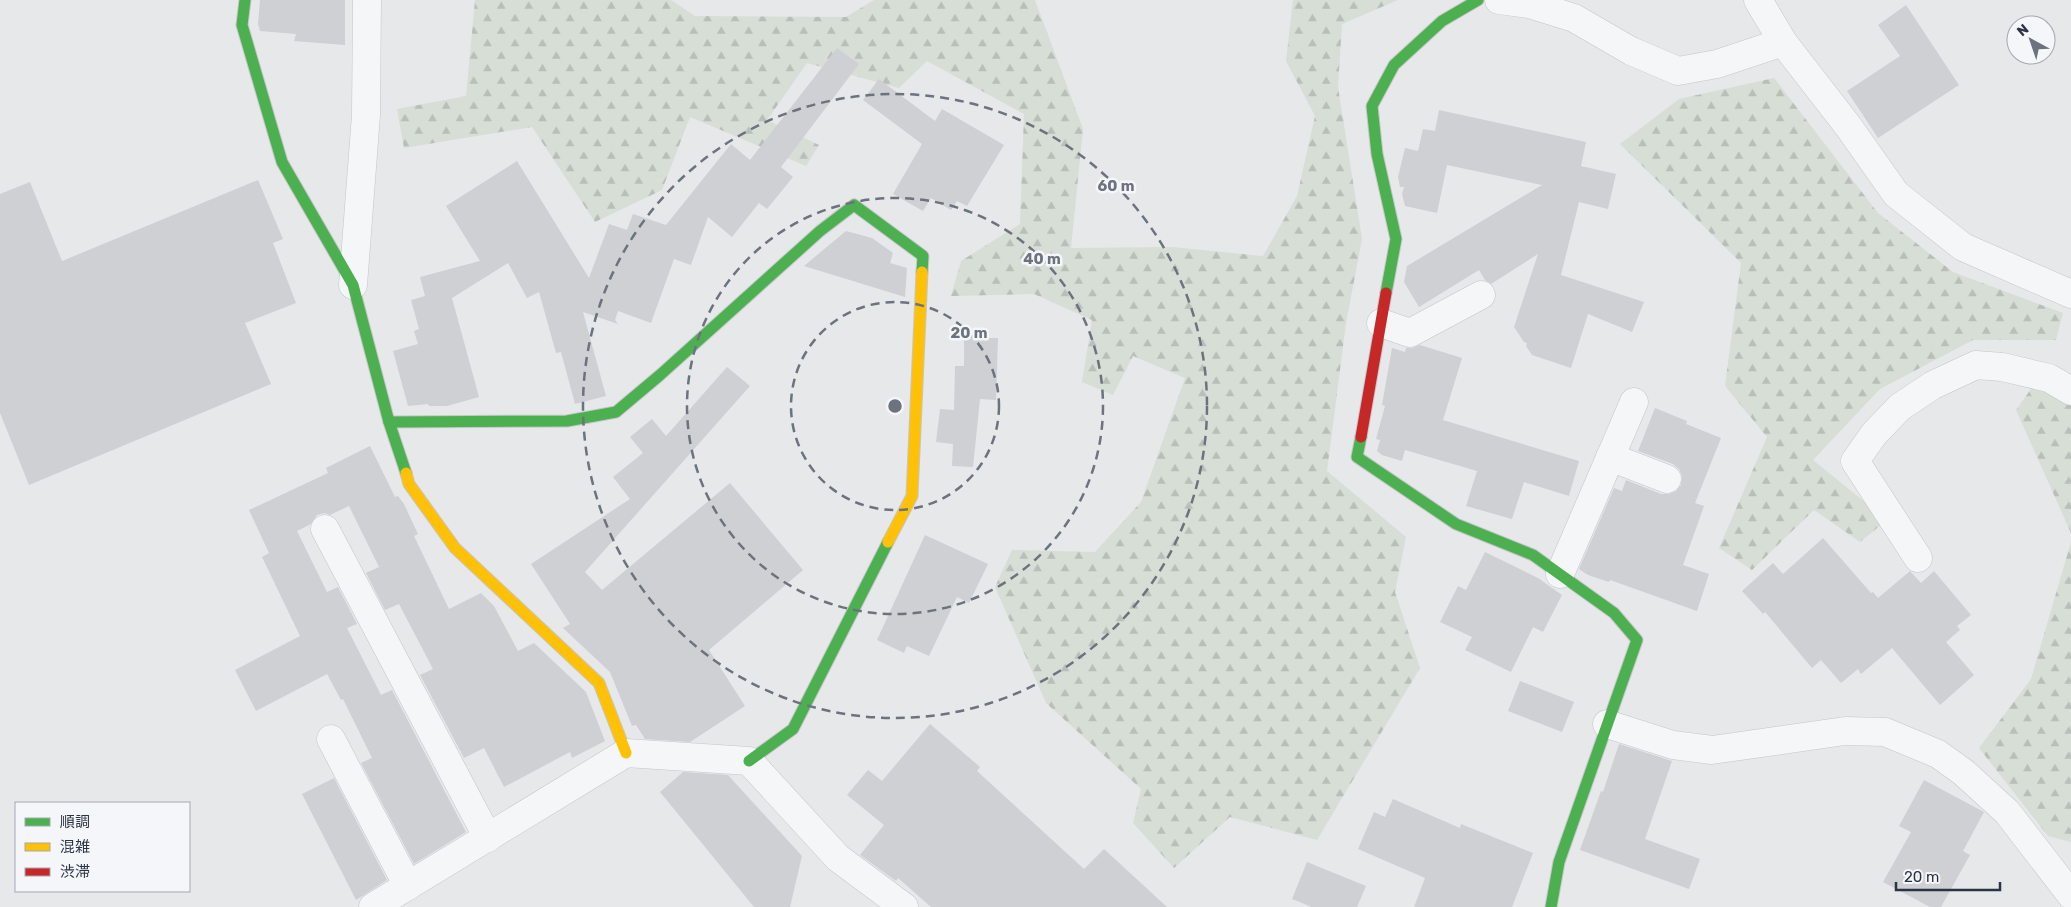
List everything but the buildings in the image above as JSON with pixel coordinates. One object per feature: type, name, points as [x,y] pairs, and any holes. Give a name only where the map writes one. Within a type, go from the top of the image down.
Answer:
[{"type":"street","points":[[245,0],[242,25],[282,162],[353,284],[389,422],[409,484],[455,548],[599,683],[626,753]]},
{"type":"street","points":[[353,284],[366,115],[367,0]]},
{"type":"street","points":[[1478,0],[1442,21],[1394,65],[1372,106],[1377,154],[1396,239],[1357,457],[1456,524],[1533,554],[1614,613],[1637,640],[1558,862],[1551,907]]},
{"type":"street","points":[[1499,0],[1529,4],[1574,18],[1631,52],[1678,72],[1717,64],[1783,42]]},
{"type":"street","points":[[1758,0],[1783,42],[1848,126],[1896,194],[1963,247],[2071,294]]},
{"type":"street","points":[[373,907],[626,753],[749,761],[793,729],[912,496],[923,256],[854,205],[820,231],[660,375],[616,412],[567,421],[389,422]]},
{"type":"street","points":[[1381,323],[1410,334],[1481,295]]},
{"type":"street","points":[[1918,558],[1855,461],[1874,434],[1900,407],[1933,385],[1976,365],[2002,367],[2049,378],[2071,391]]},
{"type":"street","points":[[1560,574],[1634,402]]},
{"type":"street","points":[[1610,457],[1667,479]]},
{"type":"street","points":[[325,529],[488,838]]},
{"type":"street","points":[[1607,724],[1672,745],[1712,750],[1844,731],[1885,732],[1938,754],[1963,772],[2007,812],[2071,896]]},
{"type":"street","points":[[331,739],[408,886]]},
{"type":"street","points":[[749,761],[838,858],[904,907]]},
{"type":"green space","points":[[475,0],[671,0],[695,16],[846,17],[874,0],[1035,0],[1083,129],[1071,248],[1172,247],[1263,256],[1297,196],[1315,116],[1286,61],[1293,0],[1398,0],[1342,24],[1338,87],[1362,239],[1346,323],[1327,471],[1406,537],[1395,592],[1420,668],[1317,840],[1230,817],[1174,868],[1133,823],[1141,789],[1046,703],[995,587],[1012,550],[1095,552],[1141,502],[1185,378],[1133,356],[1113,395],[1082,382],[1092,320],[1034,294],[951,296],[961,261],[1020,224],[1024,114],[927,61],[899,88],[807,63],[767,120],[819,145],[806,166],[690,117],[662,190],[595,222],[532,127],[404,148],[397,109],[466,96]]},
{"type":"green space","points":[[1774,78],[1878,213],[1953,272],[2063,313],[2056,340],[1973,340],[1880,389],[1813,460],[1887,520],[1860,542],[1814,510],[1752,570],[1719,548],[1767,437],[1725,386],[1741,263],[1620,144],[1679,99]]},
{"type":"green space","points":[[2038,379],[2071,406],[2071,533],[2016,410]]},
{"type":"green space","points":[[2071,542],[2071,842],[2048,836],[1979,748],[2031,679]]},
{"type":"traffic: fast","points":[[245,0],[242,25],[282,162],[353,285],[389,422],[406,473]]},
{"type":"traffic: fast","points":[[1386,293],[1396,239],[1377,154],[1372,106],[1394,65],[1442,21],[1478,0]]},
{"type":"traffic: fast","points":[[389,422],[567,421],[616,412],[660,375],[820,231],[854,205],[923,256],[922,272]]},
{"type":"traffic: fast","points":[[1361,437],[1357,457],[1456,524],[1533,555],[1614,613],[1637,640],[1559,862],[1551,907]]},
{"type":"traffic: fast","points":[[749,761],[793,729],[888,542]]},
{"type":"traffic: slow","points":[[888,542],[912,496],[922,272]]},
{"type":"traffic: slow","points":[[406,473],[409,484],[455,548],[599,683],[626,753]]},
{"type":"traffic: jam","points":[[1361,437],[1386,293]]}]
